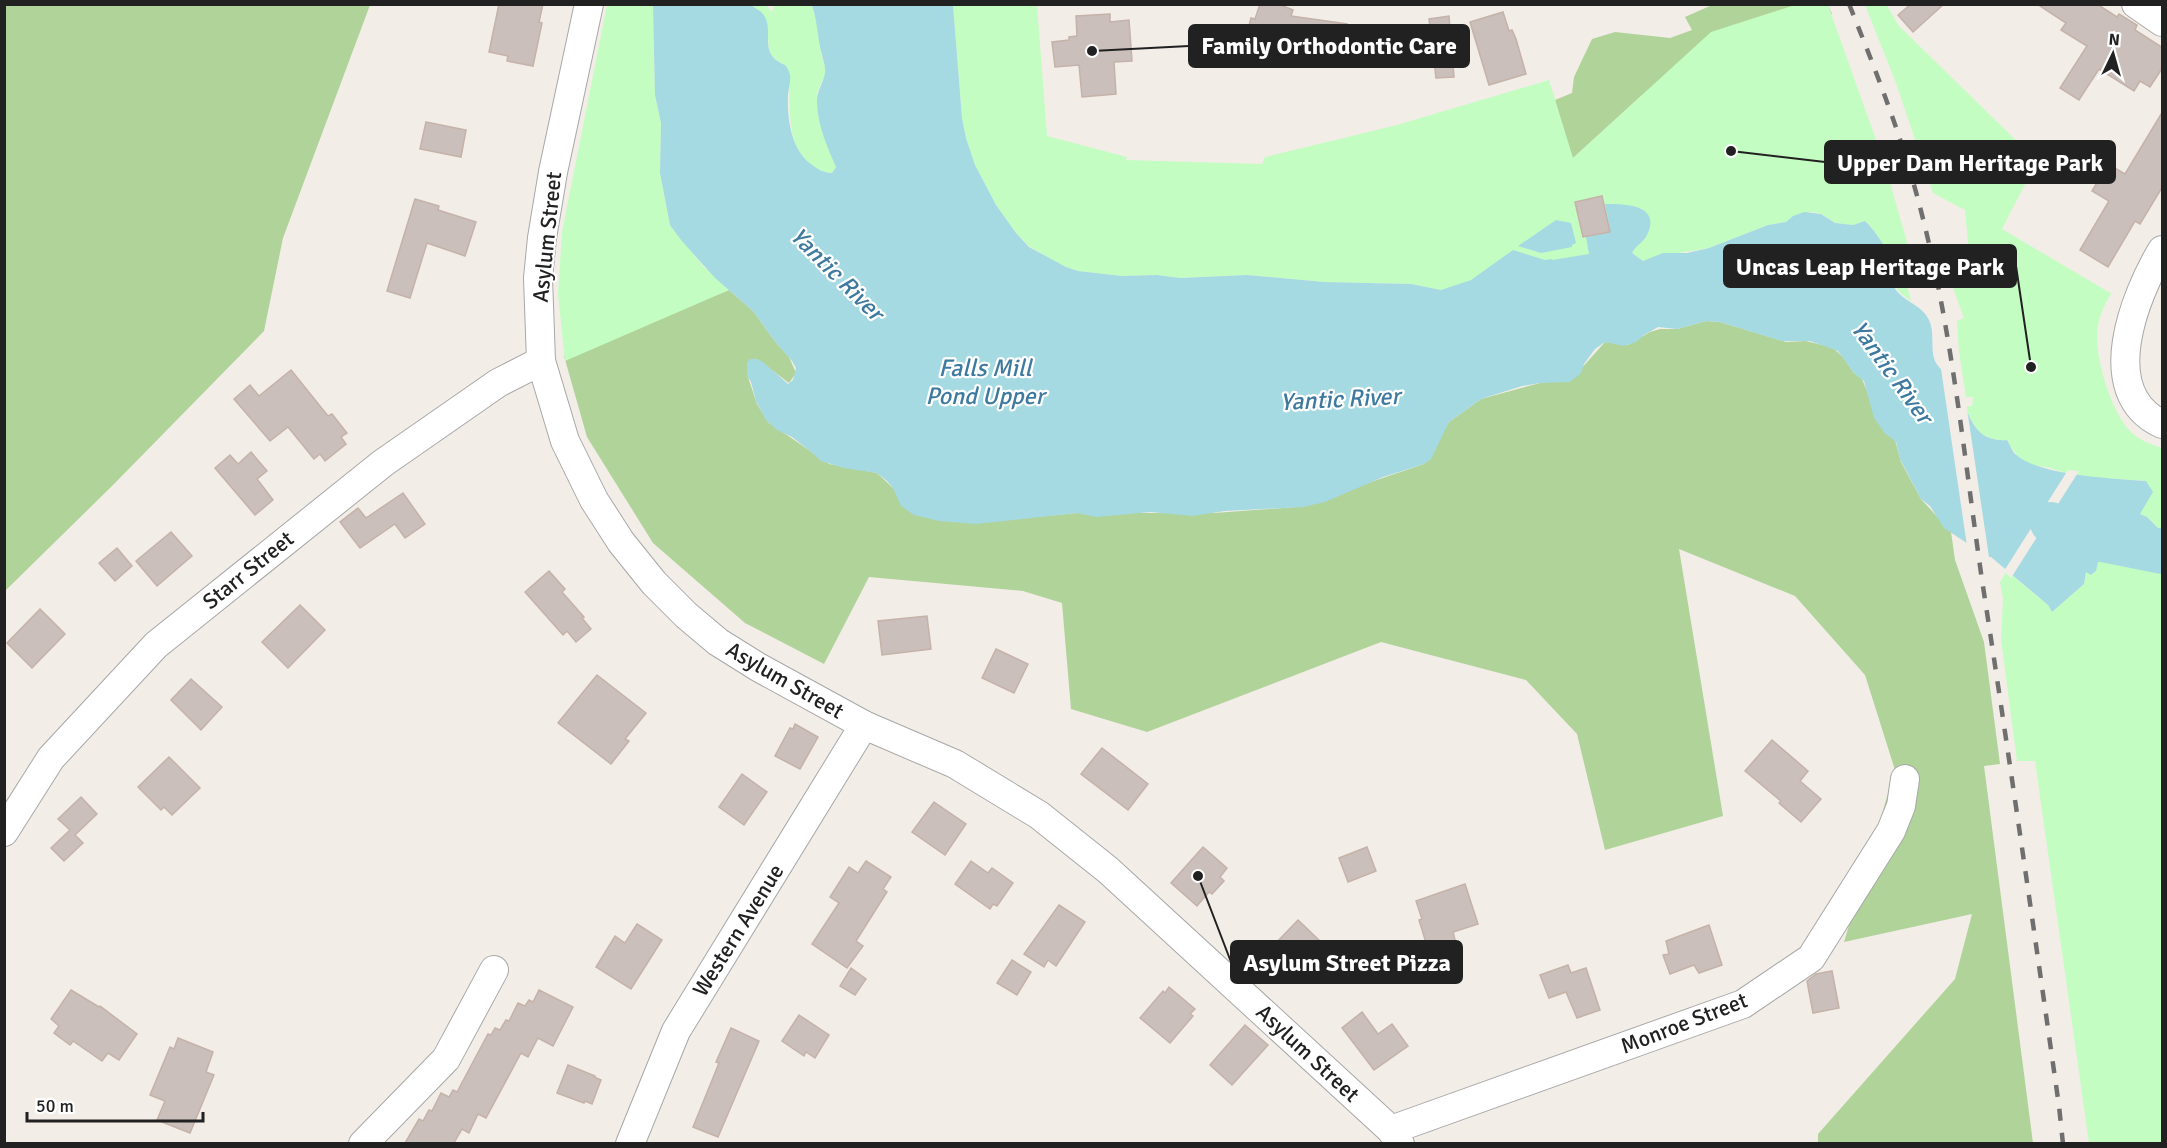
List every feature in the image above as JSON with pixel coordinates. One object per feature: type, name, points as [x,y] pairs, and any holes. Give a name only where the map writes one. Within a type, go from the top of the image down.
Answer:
[{"type":"street","name":"Asylum Street","points":[[589,4],[553,172],[542,238],[538,278],[541,361],[565,441],[594,500],[621,542],[654,583],[686,615],[718,642],[758,668],[864,725],[955,764],[1039,815],[1108,870],[1395,1136]]},
{"type":"street","points":[[2136,4],[2163,22]]},
{"type":"street","points":[[2163,250],[2143,286],[2133,313],[2127,341],[2126,368],[2137,402],[2151,418],[2163,424]]},
{"type":"street","name":"Starr Street","points":[[4,832],[51,758],[156,645],[383,463],[498,383],[541,361]]},
{"type":"street","name":"Western Avenue","points":[[630,1143],[676,1031],[864,725]]},
{"type":"street","name":"Monroe Street","points":[[1395,1136],[1743,1004],[1811,958],[1891,831],[1901,806],[1905,779]]},
{"type":"street","points":[[363,1143],[447,1059],[494,970]]},
{"type":"green space","points":[[5,4],[370,5],[283,238],[264,331],[5,591]]},
{"type":"green space","points":[[607,5],[653,5],[655,95],[661,123],[660,173],[670,225],[704,267],[729,290],[565,361],[558,294],[562,232]]},
{"type":"green space","points":[[751,5],[766,5],[772,12],[775,5],[812,5],[818,23],[821,54],[825,67],[825,75],[817,93],[817,107],[823,134],[836,167],[832,173],[810,164],[797,147],[790,119],[789,85],[785,65],[772,56],[767,26],[760,13]]},
{"type":"green space","points":[[953,5],[1037,5],[1047,136],[1127,157],[1126,160],[1262,164],[1265,157],[1397,125],[1549,80],[1573,158],[1711,32],[1795,5],[1828,5],[1885,165],[1918,281],[1907,285],[1911,301],[1899,291],[1894,282],[1895,258],[1866,221],[1853,225],[1835,223],[1822,214],[1812,212],[1799,214],[1786,222],[1768,225],[1709,248],[1643,261],[1632,253],[1635,247],[1645,239],[1641,208],[1606,214],[1611,238],[1590,255],[1473,279],[1441,290],[1411,284],[1324,282],[1247,275],[1180,278],[1157,275],[1122,276],[1078,271],[1058,264],[1029,246],[1016,233],[996,205],[975,165],[962,118]]},
{"type":"green space","points":[[1712,5],[1828,5],[1832,14],[1641,96],[1572,159],[1549,80],[1555,100],[1572,93],[1574,77],[1592,39],[1615,32],[1670,38],[1692,30],[1685,17]]},
{"type":"green space","points":[[1865,5],[1887,5],[1898,25],[2037,161],[2002,229],[2112,294],[2105,304],[2099,321],[2097,333],[2100,363],[2109,394],[2130,431],[2137,437],[2162,448],[2162,528],[2158,528],[2147,517],[2140,514],[2142,507],[2146,504],[2146,481],[2075,475],[2033,465],[2016,454],[2008,440],[1985,436],[1975,427],[1965,406],[1972,406],[1973,397],[1966,397],[1957,321],[1964,318],[1953,288],[1967,277],[1970,262],[1965,210],[1933,193],[1896,83]]},
{"type":"green space","points":[[729,290],[753,311],[789,357],[796,373],[789,383],[757,359],[748,377],[757,404],[768,422],[829,464],[877,473],[893,488],[970,523],[1077,513],[1214,513],[1297,507],[1424,464],[1449,422],[1481,399],[1540,383],[1572,379],[1605,342],[1628,345],[1660,329],[1677,329],[1706,321],[1720,322],[1786,342],[1806,341],[1834,349],[1862,379],[1884,432],[1895,440],[1901,462],[1921,499],[1951,532],[1955,560],[1984,642],[2000,764],[1984,766],[2033,1143],[1818,1143],[1818,1134],[1955,979],[1972,914],[1844,942],[1895,770],[1865,675],[1795,596],[1679,549],[1723,816],[1605,850],[1577,734],[1526,680],[1381,642],[1147,732],[1071,709],[1062,603],[1023,591],[869,577],[824,664],[745,623],[653,543],[587,437],[564,356]]},
{"type":"green space","points":[[2125,554],[2135,559],[2148,558],[2152,566],[2162,570],[2162,1143],[2089,1143],[2035,761],[2017,761],[2001,640],[2003,599],[2000,582],[2007,571],[2048,605],[2052,612],[2084,584],[2086,571],[2091,575],[2096,571],[2098,562]]},
{"type":"water","name":"Falls Mill Pond Upper","points":[[653,5],[751,5],[762,13],[768,27],[771,54],[785,65],[789,72],[788,114],[795,142],[804,158],[811,164],[832,173],[836,167],[819,120],[817,104],[825,68],[812,5],[953,5],[962,118],[975,165],[996,205],[1029,247],[1078,271],[1122,276],[1157,275],[1180,278],[1247,275],[1324,282],[1411,284],[1441,290],[1471,280],[1513,250],[1545,260],[1589,254],[1586,237],[1610,231],[1605,204],[1622,204],[1639,208],[1649,217],[1650,225],[1647,235],[1632,253],[1643,261],[1663,253],[1687,253],[1709,248],[1768,225],[1786,222],[1793,216],[1804,212],[1821,214],[1835,223],[1853,225],[1865,221],[1895,258],[1892,279],[1896,290],[1921,310],[1929,320],[1935,361],[1953,382],[1977,429],[1984,436],[2007,440],[2014,453],[2025,461],[2040,467],[2096,477],[2146,481],[2153,492],[2140,514],[2147,517],[2158,528],[2162,528],[2162,541],[2150,540],[2149,535],[2135,538],[2143,551],[2162,549],[2162,570],[2152,566],[2148,558],[2135,559],[2125,554],[2098,562],[2096,571],[2091,575],[2086,572],[2084,584],[2052,612],[2048,605],[1991,557],[1944,528],[1930,506],[1921,499],[1900,459],[1896,442],[1884,432],[1874,418],[1864,381],[1854,373],[1838,351],[1810,341],[1782,341],[1720,322],[1706,321],[1677,329],[1658,327],[1636,342],[1624,346],[1605,342],[1595,349],[1584,364],[1581,373],[1570,382],[1522,386],[1481,399],[1449,422],[1431,459],[1424,464],[1383,477],[1325,502],[1303,507],[1225,511],[1192,516],[1151,512],[1096,517],[1077,513],[976,524],[939,521],[914,515],[901,506],[893,488],[877,473],[844,468],[821,461],[792,437],[777,430],[766,420],[756,401],[747,376],[747,362],[750,359],[763,362],[788,384],[793,380],[796,368],[753,311],[715,278],[670,225],[660,173],[661,123],[655,95]]},
{"type":"water","points":[[1556,220],[1571,223],[1576,243],[1572,247],[1541,253],[1518,246]]},
{"type":"pier","points":[[1940,362],[1956,381],[1966,402],[1989,557],[1984,558],[1967,546]]},
{"type":"pier","points":[[2068,470],[2079,471],[2011,578],[2004,571]]},
{"type":"building","points":[[499,4],[543,4],[539,22],[542,23],[533,66],[507,61],[508,56],[489,52]]},
{"type":"building","points":[[1260,4],[1278,4],[1293,10],[1291,16],[1347,24],[1341,64],[1312,60],[1315,39],[1281,28],[1272,57],[1243,48],[1251,18],[1255,19]]},
{"type":"building","points":[[1911,4],[1944,4],[1913,32],[1898,15]]},
{"type":"building","points":[[2037,4],[2097,4],[2117,17],[2119,14],[2137,25],[2135,30],[2163,48],[2163,67],[2150,87],[2140,81],[2134,91],[2099,69],[2079,100],[2060,88],[2087,46],[2061,30],[2066,23]]},
{"type":"building","points":[[1503,12],[1509,31],[1512,30],[1516,39],[1526,74],[1489,85],[1470,22]]},
{"type":"building","points":[[1110,14],[1110,22],[1129,20],[1132,61],[1114,62],[1116,94],[1082,97],[1079,65],[1055,67],[1052,42],[1069,40],[1069,37],[1077,36],[1076,16]]},
{"type":"building","points":[[1449,16],[1454,77],[1436,78],[1429,19]]},
{"type":"building","points":[[2163,111],[2163,186],[2140,224],[2135,221],[2108,267],[2080,250],[2109,201],[2092,191],[2108,164],[2125,174]]},
{"type":"building","points":[[426,122],[466,130],[461,157],[420,149]]},
{"type":"building","points":[[1602,196],[1610,232],[1583,237],[1575,202]]},
{"type":"building","points":[[415,199],[439,206],[438,210],[476,222],[465,256],[427,243],[410,298],[387,291]]},
{"type":"building","points":[[291,370],[328,416],[332,414],[347,433],[341,437],[346,444],[325,461],[320,454],[314,459],[288,427],[270,441],[234,399],[250,385],[259,396]]},
{"type":"building","points":[[251,452],[267,471],[257,479],[273,500],[255,515],[215,468],[230,455],[238,464]]},
{"type":"building","points":[[403,493],[425,524],[405,538],[395,524],[360,548],[340,522],[358,508],[366,518]]},
{"type":"building","points":[[171,532],[192,556],[157,586],[136,561]]},
{"type":"building","points":[[117,548],[132,566],[115,581],[99,563]]},
{"type":"building","points":[[549,571],[565,589],[562,592],[584,617],[582,618],[591,629],[576,642],[567,631],[563,635],[525,592]]},
{"type":"building","points":[[300,605],[325,630],[288,668],[262,642]]},
{"type":"building","points":[[40,609],[65,634],[32,668],[7,643]]},
{"type":"building","points":[[927,616],[931,649],[882,655],[878,621]]},
{"type":"building","points":[[996,649],[1028,664],[1014,693],[982,678]]},
{"type":"building","points":[[597,675],[646,713],[625,739],[629,741],[611,764],[558,723]]},
{"type":"building","points":[[191,679],[222,707],[201,730],[171,700]]},
{"type":"building","points":[[795,724],[818,737],[800,769],[775,756],[790,728],[793,729]]},
{"type":"building","points":[[1772,740],[1808,771],[1800,781],[1821,799],[1801,822],[1779,803],[1781,801],[1745,771]]},
{"type":"building","points":[[1102,748],[1148,784],[1128,810],[1081,774]]},
{"type":"building","points":[[169,757],[200,788],[172,815],[164,807],[161,810],[138,787]]},
{"type":"building","points":[[742,774],[767,792],[744,825],[719,807]]},
{"type":"building","points":[[81,797],[97,814],[75,835],[83,843],[64,861],[51,848],[70,830],[58,819]]},
{"type":"building","points":[[934,802],[966,824],[945,855],[912,832]]},
{"type":"building","points":[[1203,847],[1227,868],[1220,877],[1224,881],[1212,894],[1209,892],[1197,906],[1171,883]]},
{"type":"building","points":[[1367,847],[1376,871],[1348,882],[1339,858]]},
{"type":"building","points":[[866,861],[891,877],[883,889],[887,892],[856,941],[863,946],[847,968],[812,944],[839,903],[830,897],[849,867],[858,873]]},
{"type":"building","points":[[971,861],[988,873],[992,868],[1013,883],[997,906],[993,904],[990,909],[955,884]]},
{"type":"building","points":[[1465,884],[1478,924],[1453,932],[1455,940],[1428,949],[1416,901]]},
{"type":"building","points":[[1059,905],[1085,922],[1056,966],[1048,960],[1044,967],[1024,954]]},
{"type":"building","points":[[1298,920],[1341,961],[1324,979],[1277,942]]},
{"type":"building","points":[[637,924],[662,940],[631,989],[596,967],[615,936],[625,943]]},
{"type":"building","points":[[1709,925],[1722,965],[1699,973],[1694,965],[1670,974],[1663,955],[1669,954],[1666,941]]},
{"type":"building","points":[[1012,960],[1031,972],[1017,995],[997,983]]},
{"type":"building","points":[[1568,965],[1571,973],[1586,968],[1600,1010],[1577,1018],[1566,992],[1549,998],[1540,975]]},
{"type":"building","points":[[851,968],[866,979],[855,995],[840,986]]},
{"type":"building","points":[[1832,971],[1839,1008],[1813,1013],[1807,981],[1816,974]]},
{"type":"building","points":[[1169,987],[1195,1009],[1190,1014],[1193,1016],[1170,1043],[1140,1018]]},
{"type":"building","points":[[71,990],[100,1006],[137,1034],[119,1060],[108,1053],[102,1061],[73,1041],[70,1045],[54,1033],[59,1026],[51,1019]]},
{"type":"building","points":[[539,990],[573,1007],[553,1046],[538,1038],[528,1057],[521,1053],[486,1118],[478,1114],[469,1133],[462,1129],[454,1143],[405,1143],[419,1119],[423,1121],[429,1110],[432,1111],[441,1093],[449,1097],[453,1090],[457,1092],[488,1034],[491,1035],[495,1028],[500,1030],[506,1020],[509,1021],[518,1003],[525,1006],[529,1000],[533,1002]]},
{"type":"building","points":[[1362,1012],[1378,1034],[1392,1024],[1408,1046],[1374,1070],[1342,1028]]},
{"type":"building","points":[[799,1015],[829,1035],[815,1058],[806,1052],[804,1056],[782,1041]]},
{"type":"building","points":[[1245,1025],[1268,1045],[1232,1085],[1210,1065]]},
{"type":"building","points":[[731,1028],[759,1041],[718,1137],[693,1127],[719,1063],[716,1062]]},
{"type":"building","points":[[178,1038],[213,1052],[206,1072],[214,1075],[190,1133],[157,1120],[165,1101],[150,1095],[170,1047],[174,1049]]},
{"type":"building","points":[[568,1065],[601,1080],[592,1104],[557,1093]]},
{"type":"waterway","name":"Yantic River","points":[[2051,523],[2072,535],[2162,553]]},
{"type":"railway","points":[[1849,4],[1879,79],[1905,155],[1920,207],[1941,299],[2012,777],[2063,1144]]},
{"type":"place","name":"Family Orthodontic Care","points":[[1092,51]]},
{"type":"place","name":"Upper Dam Heritage Park","points":[[1731,151]]},
{"type":"place","name":"Uncas Leap Heritage Park","points":[[2031,367]]},
{"type":"place","name":"Asylum Street Pizza","points":[[1198,876]]}]
